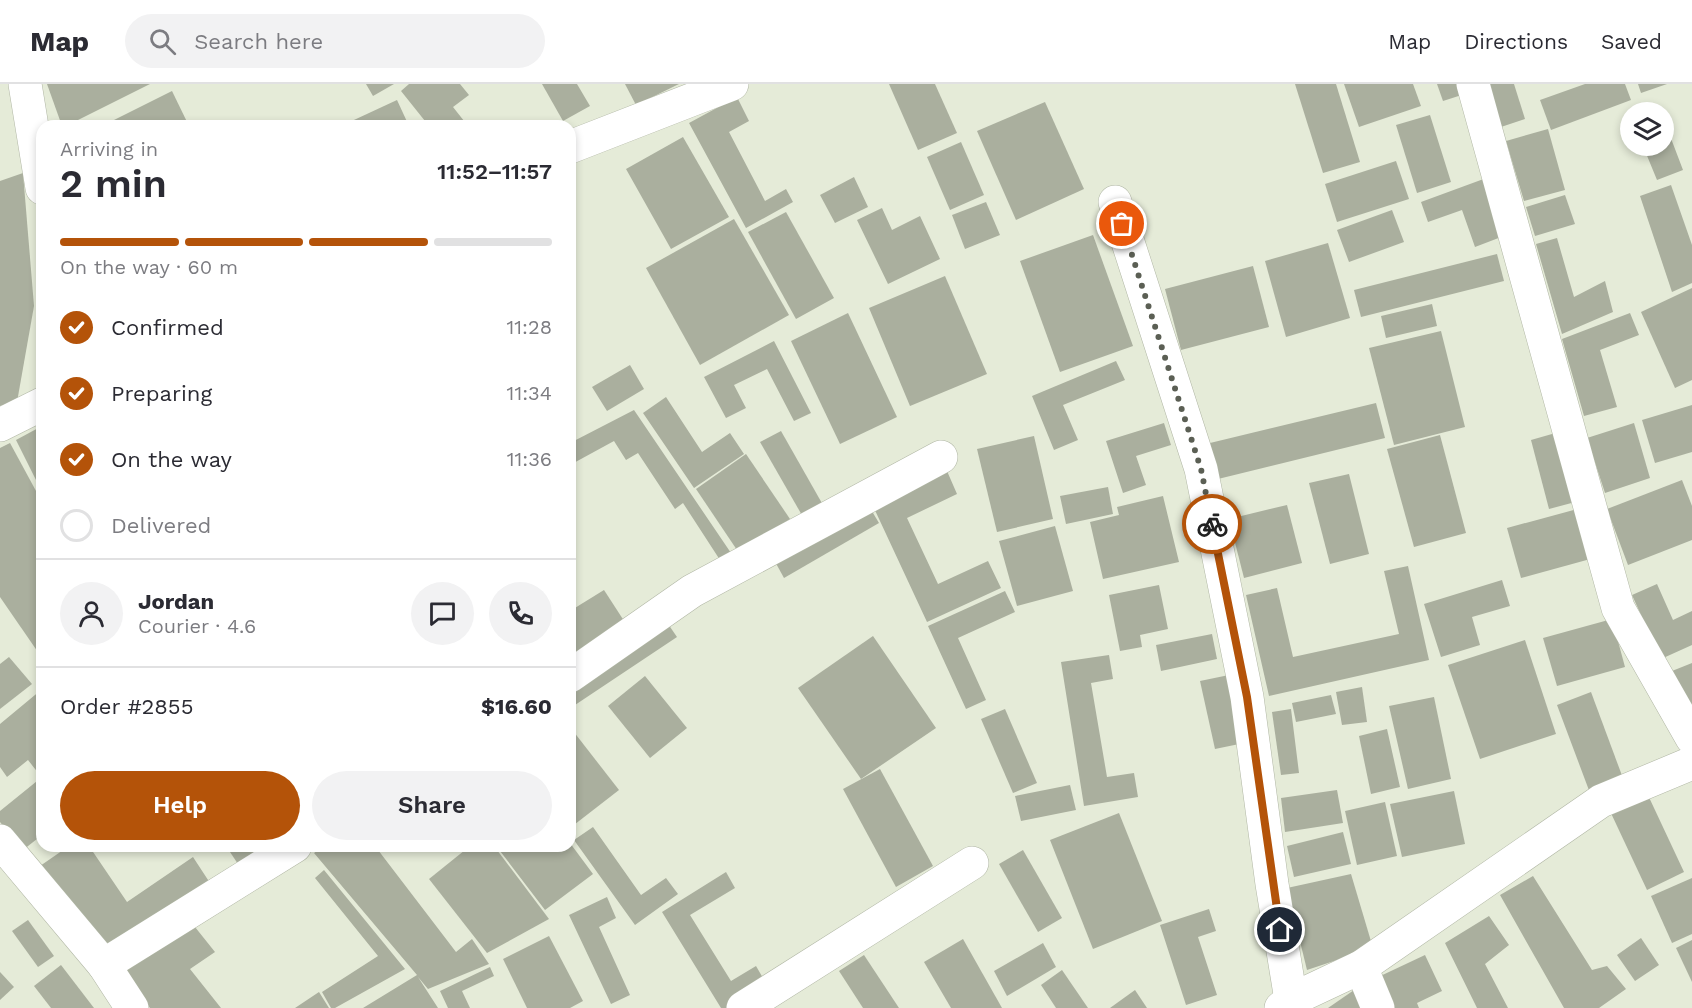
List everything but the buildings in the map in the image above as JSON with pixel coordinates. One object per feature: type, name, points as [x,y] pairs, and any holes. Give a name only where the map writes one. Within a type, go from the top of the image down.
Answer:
[{"type":"street","points":[[25,84],[36,151]]},
{"type":"street","points":[[576,145],[732,84]]},
{"type":"street","points":[[1473,84],[1618,608],[1692,738]]},
{"type":"street","points":[[1115,202],[1201,469],[1247,697],[1286,1004],[1360,967],[1601,801],[1692,763]]},
{"type":"street","points":[[0,425],[36,407]]},
{"type":"street","points":[[576,672],[692,591],[941,457]]},
{"type":"street","points":[[0,842],[104,965],[132,1008]]},
{"type":"street","points":[[104,965],[285,852]]},
{"type":"street","points":[[743,1008],[972,863]]},
{"type":"street","points":[[1360,967],[1378,1008]]},
{"type":"way so far","points":[[1122,224],[1201,469],[1212,524]]},
{"type":"route","points":[[1212,524],[1247,697],[1280,930]]}]
